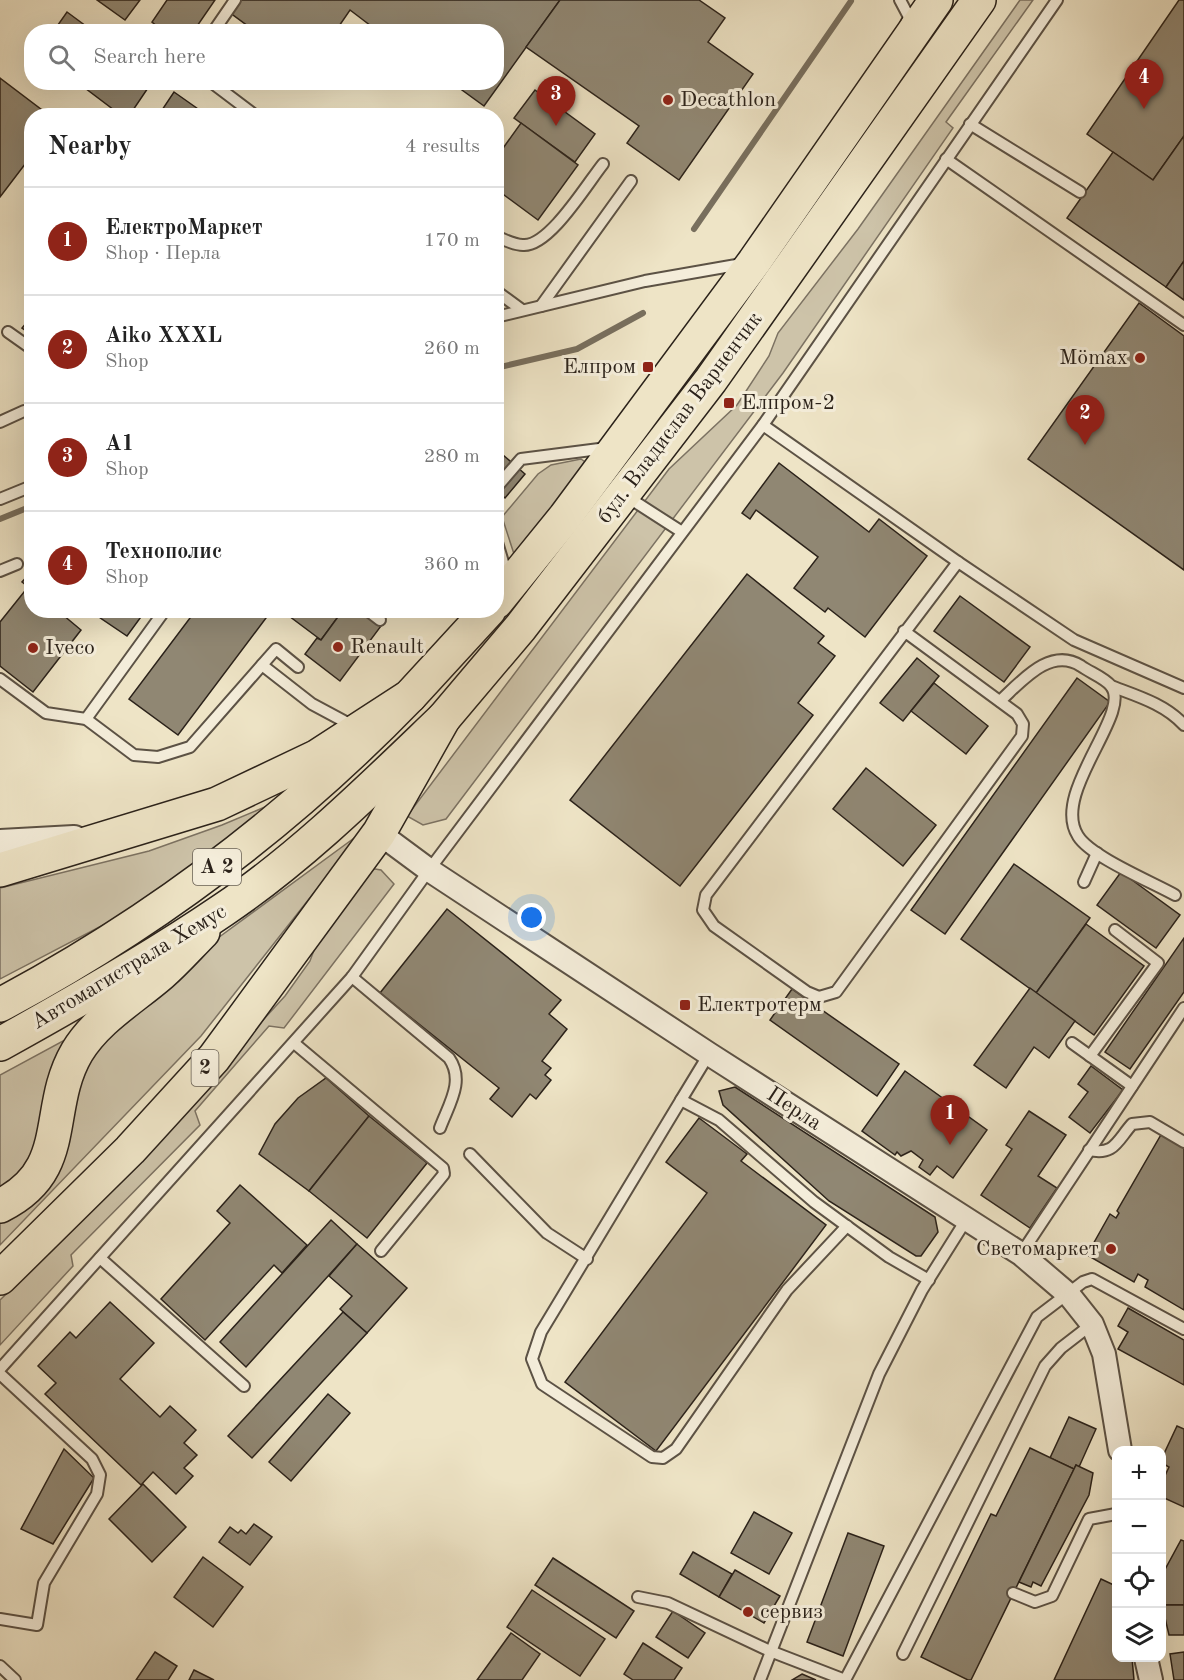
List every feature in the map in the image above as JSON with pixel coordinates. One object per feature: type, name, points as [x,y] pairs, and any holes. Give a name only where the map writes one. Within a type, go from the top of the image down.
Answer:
[{"type":"main road","name":"бул. Владислав Варненчик","points":[[504,592],[619,446],[754,262],[936,0]]},
{"type":"main road","name":"бул. Владислав Варненчик","points":[[379,832],[444,718],[514,636],[711,380],[978,3]]},
{"type":"main road","name":"бул. Владислав Варненчик","points":[[410,696],[482,618]]},
{"type":"main road","name":"Автомагистрала Хемус","points":[[0,1005],[137,925],[191,887],[356,753],[410,696]]},
{"type":"main road","points":[[0,870],[217,804],[316,757],[410,696]]},
{"type":"main road","name":"Автомагистрала Хемус","points":[[0,1044],[96,991],[225,910],[344,813],[444,718]]},
{"type":"main road","name":"2","points":[[0,1278],[130,1150],[214,1058],[379,832]]},
{"type":"main road","points":[[0,1206],[29,1187],[51,1154],[69,1070],[88,1036],[99,1024],[163,973],[225,910]]},
{"type":"street","name":"Перла","points":[[379,832],[429,870],[709,1054],[1021,1254],[1069,1295],[1092,1324],[1104,1354],[1119,1446]]},
{"type":"street","points":[[0,844],[109,838]]},
{"type":"street","points":[[1147,1662],[1151,1680]]},
{"type":"lane","points":[[218,24],[235,0]]},
{"type":"lane","points":[[890,65],[909,17],[900,0]]},
{"type":"lane","points":[[0,1369],[352,977],[429,870],[763,425],[1056,0]]},
{"type":"lane","points":[[222,90],[245,108]]},
{"type":"lane","points":[[970,124],[1080,192]]},
{"type":"lane","points":[[946,159],[1184,325]]},
{"type":"lane","points":[[504,239],[524,246],[538,241],[550,232],[603,164]]},
{"type":"lane","points":[[541,306],[631,181]]},
{"type":"lane","points":[[504,315],[645,281],[754,262]]},
{"type":"lane","points":[[504,297],[522,310]]},
{"type":"lane","points":[[8,332],[24,343]]},
{"type":"lane","points":[[0,422],[24,411]]},
{"type":"lane","points":[[763,425],[958,562],[1074,640],[1184,688]]},
{"type":"lane","points":[[504,478],[520,459],[619,446]]},
{"type":"lane","points":[[0,499],[24,489]]},
{"type":"lane","points":[[623,495],[682,532]]},
{"type":"lane","points":[[904,631],[1000,701],[1021,719],[1024,730],[1020,741],[836,992],[825,997],[813,996],[714,926],[704,910],[706,895],[904,631],[958,562]]},
{"type":"lane","points":[[0,571],[17,564]]},
{"type":"lane","points":[[86,718],[159,618]]},
{"type":"lane","points":[[0,679],[46,713],[86,718],[134,755],[158,757],[190,747],[276,649],[298,667]]},
{"type":"lane","points":[[1000,701],[1048,662],[1062,660],[1076,663],[1111,686],[1151,701],[1175,716],[1184,725]]},
{"type":"lane","points":[[262,664],[312,704],[336,719],[359,728]]},
{"type":"lane","points":[[1111,686],[1115,696],[1113,710],[1078,784],[1072,816],[1078,836],[1097,853],[1175,894]]},
{"type":"lane","points":[[1084,882],[1097,853]]},
{"type":"lane","points":[[1090,1056],[1158,963],[1115,930]]},
{"type":"lane","points":[[352,977],[449,1058],[457,1068],[458,1081],[440,1128]]},
{"type":"lane","points":[[1021,1254],[1184,1008]]},
{"type":"lane","points":[[294,1043],[443,1168],[444,1174],[381,1251]]},
{"type":"lane","points":[[1072,1043],[1132,1086]]},
{"type":"lane","points":[[709,1054],[587,1259],[540,1332],[532,1359],[542,1384],[652,1457],[663,1458],[676,1449],[787,1290],[847,1226]]},
{"type":"lane","points":[[681,1100],[719,1120],[814,1202],[889,1257],[929,1280]]},
{"type":"lane","points":[[1089,1150],[1102,1153],[1109,1151],[1132,1124],[1150,1122],[1184,1142]]},
{"type":"lane","points":[[470,1154],[547,1233],[587,1259]]},
{"type":"lane","points":[[760,1680],[879,1374],[929,1280],[966,1220]]},
{"type":"lane","points":[[100,1258],[244,1386]]},
{"type":"lane","points":[[638,1597],[668,1603],[770,1651],[845,1680],[1037,1317],[1069,1295],[1083,1282],[1092,1279],[1184,1329]]},
{"type":"lane","points":[[903,1653],[1045,1366],[1061,1348],[1092,1324]]},
{"type":"lane","points":[[0,1374],[92,1459],[100,1475],[98,1494],[44,1583],[37,1625],[0,1619]]},
{"type":"lane","points":[[1013,1593],[1035,1602],[1052,1596],[1089,1519],[1112,1515]]},
{"type":"lane","points":[[0,1666],[15,1680]]},
{"type":"shaded area","points":[[1020,0],[1033,0],[946,122],[953,128],[783,373],[446,819],[423,825],[407,816],[669,469],[737,405],[769,356],[778,333],[858,229]]},
{"type":"shaded area","points":[[581,459],[588,464],[514,554],[504,523],[504,515],[538,474],[551,465]]},
{"type":"shaded area","points":[[284,799],[130,911],[0,979],[0,888],[149,851],[222,825]]},
{"type":"shaded area","points":[[361,833],[201,1036],[0,1245],[0,1217],[70,1111],[91,1048],[207,946]]},
{"type":"shaded area","points":[[369,868],[381,870],[394,884],[284,1028],[269,1026],[195,1111],[200,1125],[71,1255],[73,1266],[0,1345],[0,1300],[58,1244],[285,996],[310,961],[320,934]]},
{"type":"shaded area","points":[[74,1035],[37,1161],[0,1191],[0,1075]]},
{"type":"building","points":[[97,0],[140,0],[125,20]]},
{"type":"building","points":[[167,0],[215,0],[198,24],[154,24],[152,22]]},
{"type":"building","points":[[238,0],[560,0],[504,78],[504,24],[368,24],[350,10],[340,24],[245,24],[229,12]]},
{"type":"building","name":"Decathlon","points":[[560,0],[699,0],[725,18],[708,42],[753,74],[679,180],[627,143],[639,126],[526,47]]},
{"type":"building","points":[[1179,0],[1184,0],[1184,136],[1153,180],[1087,134]]},
{"type":"building","points":[[67,12],[83,24],[59,24]]},
{"type":"building","points":[[0,78],[39,108],[24,108],[24,166],[0,197]]},
{"type":"building","points":[[88,90],[147,90],[134,108],[111,108]]},
{"type":"building","points":[[462,90],[495,90],[484,106]]},
{"type":"building","points":[[535,90],[595,134],[575,162],[514,118]]},
{"type":"building","points":[[174,92],[197,108],[163,108]]},
{"type":"building","points":[[521,123],[578,165],[538,220],[504,195],[504,147]]},
{"type":"building","points":[[1184,136],[1184,261],[1166,287],[1067,218],[1113,152],[1153,180]]},
{"type":"building","points":[[1184,261],[1184,300],[1166,287]]},
{"type":"building","points":[[1139,303],[1184,336],[1184,570],[1028,459]]},
{"type":"building","points":[[504,456],[525,474],[504,497]]},
{"type":"building","points":[[779,463],[869,532],[879,519],[927,556],[865,637],[828,608],[825,612],[794,588],[818,557],[756,510],[750,519],[742,513]]},
{"type":"building","points":[[747,574],[824,636],[818,643],[835,656],[798,703],[813,715],[680,886],[570,800]]},
{"type":"building","name":"Iveco","points":[[24,592],[24,618],[67,618],[81,630],[33,692],[0,666],[0,622]]},
{"type":"building","points":[[960,596],[1030,647],[1004,682],[934,631]]},
{"type":"building","points":[[100,618],[140,618],[127,636]]},
{"type":"building","points":[[190,618],[266,618],[178,735],[129,699]]},
{"type":"building","points":[[292,618],[337,618],[321,640]]},
{"type":"building","name":"Renault","points":[[337,618],[370,618],[381,626],[340,681],[305,654],[317,638],[321,640]]},
{"type":"building","points":[[917,658],[939,676],[903,721],[880,703]]},
{"type":"building","points":[[1077,678],[1110,702],[945,934],[911,910]]},
{"type":"building","points":[[934,683],[988,726],[966,754],[911,711]]},
{"type":"building","points":[[866,768],[936,825],[903,866],[833,809]]},
{"type":"building","points":[[1014,864],[1090,918],[1036,993],[961,939]]},
{"type":"building","points":[[1121,872],[1180,915],[1156,948],[1097,905]]},
{"type":"building","points":[[447,909],[561,1000],[549,1014],[567,1029],[542,1061],[551,1068],[545,1075],[551,1080],[536,1099],[530,1094],[512,1117],[490,1099],[499,1088],[380,993]]},
{"type":"building","points":[[1086,924],[1144,966],[1094,1035],[1036,993]]},
{"type":"building","points":[[1184,938],[1184,992],[1130,1069],[1105,1052]]},
{"type":"building","points":[[1030,988],[1075,1021],[1049,1058],[1034,1047],[1006,1088],[974,1065]]},
{"type":"building","points":[[792,989],[899,1064],[877,1096],[770,1020]]},
{"type":"building","points":[[1091,1066],[1123,1090],[1090,1133],[1069,1117],[1088,1092],[1078,1084]]},
{"type":"building","points":[[905,1071],[987,1130],[953,1178],[937,1166],[930,1175],[919,1167],[923,1160],[911,1151],[901,1156],[897,1152],[895,1155],[862,1131]]},
{"type":"building","points":[[326,1078],[369,1116],[309,1191],[259,1154],[275,1124],[298,1098]]},
{"type":"building","points":[[735,1087],[935,1217],[938,1232],[921,1256],[916,1256],[829,1201],[723,1105],[719,1091]]},
{"type":"building","points":[[1029,1111],[1066,1135],[1038,1176],[1057,1188],[1030,1228],[981,1195],[1012,1149],[1006,1145]]},
{"type":"building","points":[[369,1116],[427,1163],[367,1238],[309,1191]]},
{"type":"building","points":[[699,1118],[747,1154],[741,1161],[826,1225],[656,1451],[565,1382],[707,1193],[666,1162]]},
{"type":"building","points":[[1162,1133],[1184,1146],[1184,1310],[1145,1287],[1148,1280],[1138,1274],[1134,1282],[1087,1255],[1110,1214],[1116,1218],[1119,1213],[1117,1211]]},
{"type":"building","points":[[240,1185],[307,1245],[282,1273],[274,1265],[205,1340],[161,1299],[230,1223],[217,1211]]},
{"type":"building","points":[[331,1220],[357,1244],[246,1367],[220,1342]]},
{"type":"building","points":[[357,1244],[407,1288],[367,1333],[340,1309],[352,1296],[329,1276]]},
{"type":"building","points":[[110,1302],[154,1343],[120,1379],[160,1417],[170,1406],[196,1430],[184,1443],[197,1455],[184,1468],[193,1476],[176,1494],[153,1472],[141,1485],[45,1394],[56,1383],[38,1366],[70,1332],[76,1338]]},
{"type":"building","points":[[1128,1308],[1184,1340],[1184,1385],[1118,1349],[1128,1332],[1118,1326]]},
{"type":"building","points":[[343,1312],[367,1333],[252,1458],[228,1436]]},
{"type":"building","points":[[328,1394],[350,1413],[291,1481],[269,1462]]},
{"type":"building","points":[[1069,1417],[1096,1429],[1079,1467],[1076,1465],[1074,1469],[1050,1458]]},
{"type":"building","points":[[1177,1426],[1184,1429],[1184,1507],[1166,1499],[1166,1473],[1169,1467],[1166,1465],[1166,1449]]},
{"type":"building","points":[[1030,1448],[1074,1469],[971,1680],[968,1680],[921,1657],[991,1514],[996,1516]]},
{"type":"building","points":[[64,1449],[94,1478],[53,1544],[21,1529]]},
{"type":"building","points":[[1076,1465],[1093,1473],[1089,1495],[1041,1586],[1033,1582],[1031,1587],[1019,1582]]},
{"type":"building","points":[[143,1484],[186,1527],[152,1562],[109,1519]]},
{"type":"building","points":[[754,1512],[792,1533],[769,1574],[731,1553]]},
{"type":"building","points":[[254,1524],[272,1537],[250,1565],[219,1542],[230,1527],[238,1533],[241,1530],[246,1534]]},
{"type":"building","points":[[848,1533],[884,1546],[843,1656],[807,1642]]},
{"type":"building","points":[[1181,1540],[1184,1541],[1184,1605],[1166,1605],[1166,1568]]},
{"type":"building","points":[[693,1552],[732,1574],[719,1597],[680,1574]]},
{"type":"building","points":[[203,1557],[243,1587],[213,1627],[174,1597]]},
{"type":"building","points":[[553,1558],[634,1611],[616,1638],[535,1585]]},
{"type":"building","points":[[735,1570],[780,1596],[764,1623],[719,1597]]},
{"type":"building","points":[[1101,1579],[1112,1584],[1112,1662],[1132,1662],[1134,1680],[1054,1680]]},
{"type":"building","points":[[532,1590],[605,1639],[580,1676],[507,1627]]},
{"type":"building","points":[[1166,1605],[1184,1605],[1184,1635],[1169,1635]]},
{"type":"building","points":[[673,1611],[705,1633],[688,1658],[656,1637]]},
{"type":"building","points":[[511,1633],[540,1654],[522,1680],[477,1680]]},
{"type":"building","points":[[643,1643],[682,1668],[674,1680],[633,1680],[624,1674]]},
{"type":"building","points":[[155,1652],[177,1666],[168,1680],[136,1680]]},
{"type":"building","points":[[1184,1652],[1184,1680],[1174,1680],[1170,1654]]},
{"type":"building","points":[[194,1670],[214,1680],[189,1680]]},
{"type":"building","points":[[802,1674],[816,1680],[792,1680]]},
{"type":"waterway","points":[[694,229],[851,1]]},
{"type":"waterway","points":[[504,366],[577,349],[643,313]]},
{"type":"waterway","points":[[0,519],[24,509]]},
{"type":"place","name":"Decathlon","points":[[668,100]]},
{"type":"place","name":"Технополис","points":[[1144,109]]},
{"type":"place","name":"A1","points":[[556,126]]},
{"type":"place","name":"Mömax","points":[[1140,358]]},
{"type":"place","name":"Елпром","points":[[648,367]]},
{"type":"place","name":"Елпром-2","points":[[729,403]]},
{"type":"place","name":"Aiko XXXL","points":[[1085,445]]},
{"type":"place","name":"Renault","points":[[338,647]]},
{"type":"place","name":"Iveco","points":[[33,648]]},
{"type":"place","name":"Електротерм","points":[[685,1005]]},
{"type":"place","name":"ЕлектроМаркет","points":[[950,1145]]},
{"type":"place","name":"Светомаркет","points":[[1111,1249]]},
{"type":"place","name":"сервиз","points":[[748,1612]]}]
